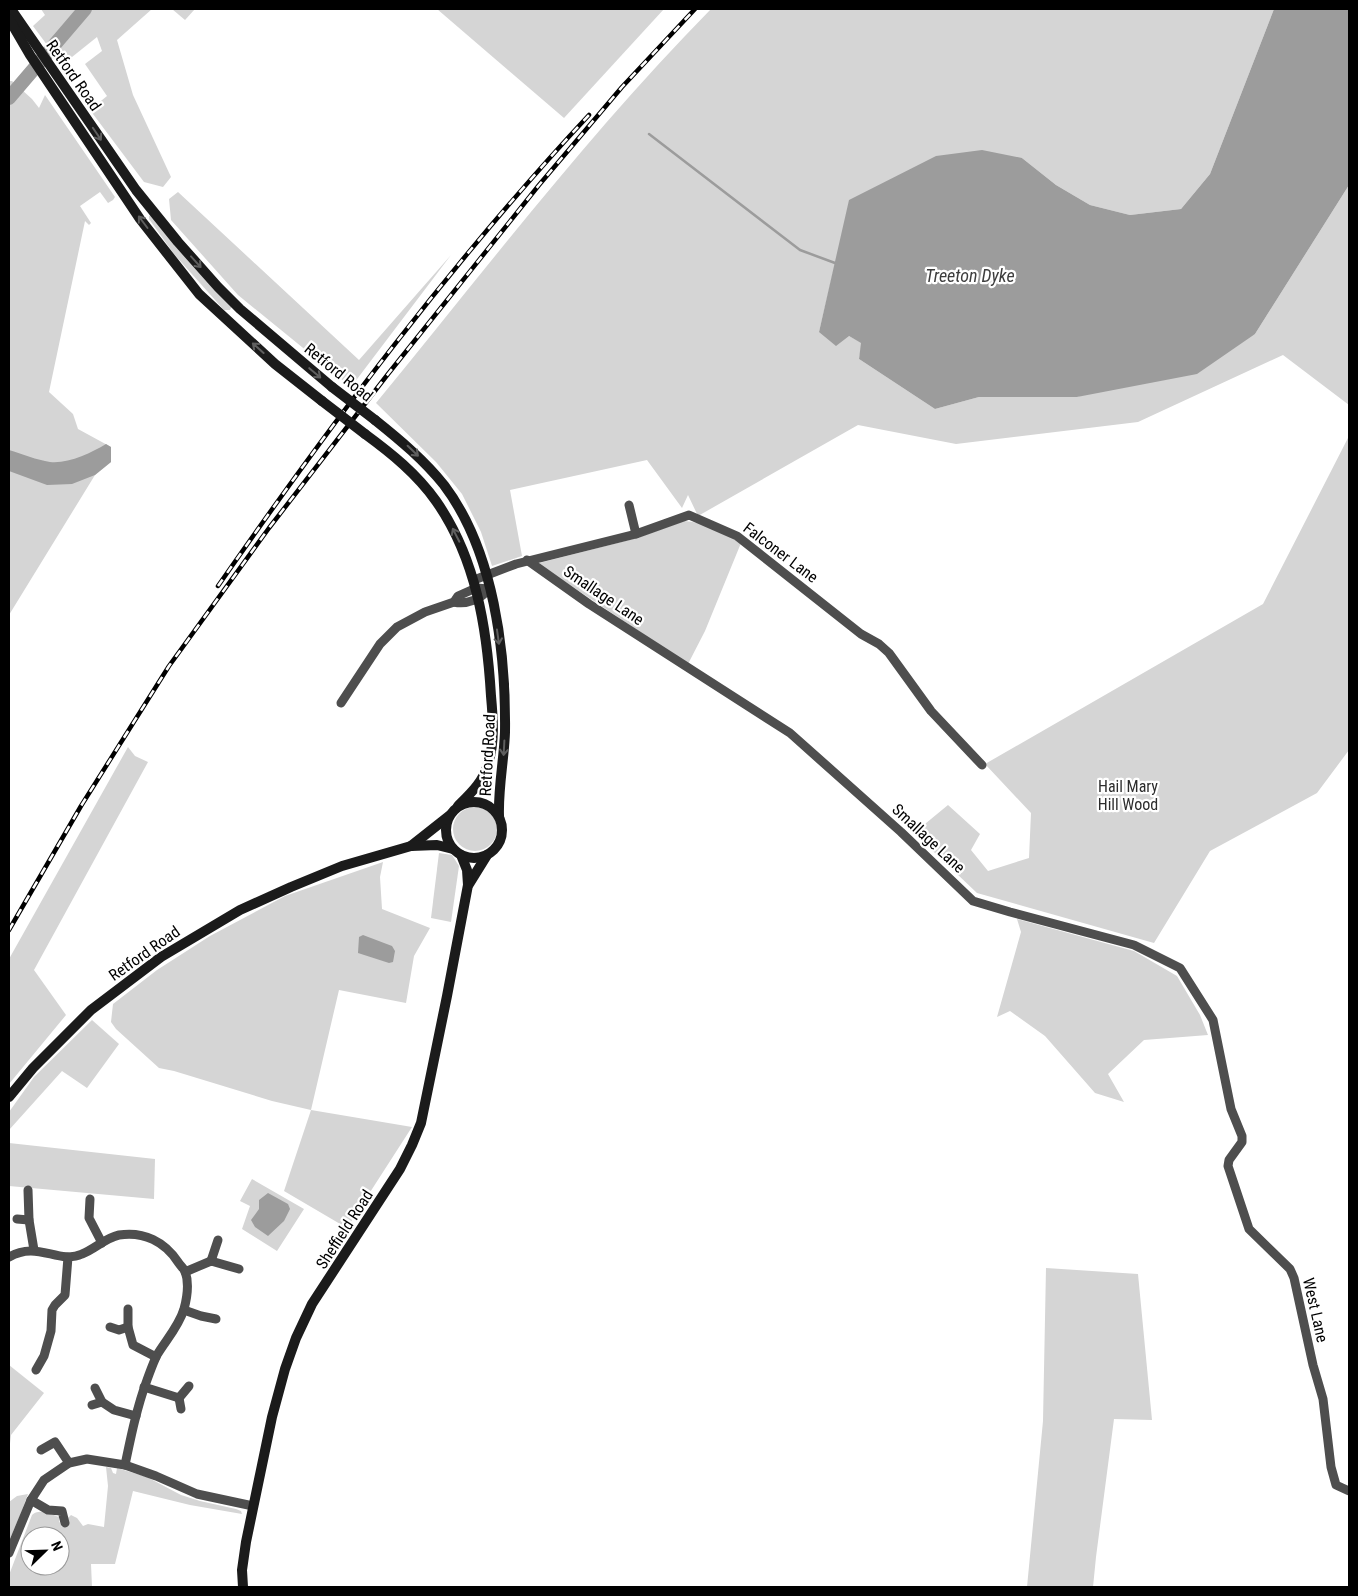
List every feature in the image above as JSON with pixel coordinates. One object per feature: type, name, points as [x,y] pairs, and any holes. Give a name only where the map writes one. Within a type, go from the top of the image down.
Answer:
[{"type":"main road","name":"Retford Road","points":[[10,16],[18,37],[49,65],[136,190],[218,287],[240,309],[332,387],[410,448],[429,467],[449,493],[466,523],[477,548],[490,589],[500,650],[505,732],[499,816]]},
{"type":"main road","name":"Retford Road","points":[[10,16],[34,52],[44,75],[140,218],[199,294],[275,364],[404,466],[436,501],[460,543],[476,589],[490,675],[492,745],[489,763],[482,779],[455,810],[411,846]]},
{"type":"main road","points":[[9,32],[18,37]]},
{"type":"main road","points":[[481,802],[488,805],[499,816],[503,831],[502,838],[493,851],[478,858],[469,858],[457,852],[449,842],[447,835],[448,820],[455,810],[465,803],[481,802]]},
{"type":"main road","name":"Retford Road","points":[[9,1098],[33,1068],[91,1010],[161,957],[240,910],[342,866],[411,846],[437,845],[457,852]]},
{"type":"main road","name":"Sheffield Road","points":[[243,1587],[242,1570],[253,1506],[272,1417],[285,1369],[296,1338],[312,1304],[400,1169],[421,1123],[468,885],[467,870],[457,852]]},
{"type":"main road","name":"Sheffield Road","points":[[468,885],[486,855]]},
{"type":"street","points":[[629,505],[636,534]]},
{"type":"street","name":"Falconer Lane","points":[[341,703],[380,644],[397,626],[425,612],[454,602],[461,603],[486,576],[527,560],[636,534],[687,514],[738,536],[861,634],[879,644],[889,653],[931,711],[982,765]]},
{"type":"street","name":"Smallage Lane","points":[[527,560],[589,604],[790,733],[901,832],[973,900],[1010,912],[1134,945],[1180,968],[1213,1020],[1231,1109],[1242,1136],[1242,1142],[1238,1148]]},
{"type":"street","points":[[476,589],[490,589]]},
{"type":"street","name":"West Lane","points":[[1238,1148],[1229,1160],[1228,1166],[1231,1176],[1249,1229],[1290,1269],[1294,1278],[1313,1365],[1323,1399],[1331,1466],[1336,1485],[1349,1491]]},
{"type":"street","points":[[28,1190],[29,1220],[34,1250]]},
{"type":"street","points":[[90,1199],[89,1218],[102,1243]]},
{"type":"street","points":[[17,1219],[29,1220]]},
{"type":"street","points":[[9,1257],[16,1253],[34,1250],[68,1257],[82,1255],[109,1238],[122,1235],[140,1236],[163,1244],[172,1252],[185,1272],[187,1290],[184,1310],[156,1357],[144,1387],[125,1465]]},
{"type":"street","points":[[211,1261],[218,1240]]},
{"type":"street","points":[[36,1370],[44,1356],[51,1331],[52,1310],[65,1295],[68,1257]]},
{"type":"street","points":[[185,1272],[211,1261],[239,1269]]},
{"type":"street","points":[[128,1310],[128,1327],[133,1345],[156,1357]]},
{"type":"street","points":[[184,1310],[216,1319]]},
{"type":"street","points":[[110,1327],[119,1330],[128,1327]]},
{"type":"street","points":[[179,1398],[189,1386]]},
{"type":"street","points":[[144,1387],[179,1398]]},
{"type":"street","points":[[95,1388],[102,1402],[114,1410],[136,1416]]},
{"type":"street","points":[[179,1398],[182,1409]]},
{"type":"street","points":[[92,1406],[102,1402]]},
{"type":"street","points":[[41,1450],[55,1442],[69,1463]]},
{"type":"street","points":[[9,1553],[31,1500],[44,1480],[69,1463],[87,1459],[125,1465],[197,1494],[253,1506]]},
{"type":"street","points":[[31,1500],[48,1510],[62,1511],[65,1523]]},
{"type":"green space","points":[[41,9],[152,9],[117,40],[133,95],[171,177],[163,187],[144,182],[90,110],[107,96],[85,64],[102,51],[97,37],[62,65],[33,26],[45,15]]},
{"type":"green space","points":[[172,9],[195,9],[185,20]]},
{"type":"green space","points":[[437,9],[664,9],[564,118]]},
{"type":"green space","points":[[711,9],[1274,9],[1210,174],[1181,209],[1130,215],[1090,205],[1056,185],[1022,158],[837,256],[819,332],[849,336],[862,343],[859,359],[935,409],[979,397],[1077,397],[1255,334],[1349,185],[1349,405],[1283,355],[1138,422],[956,444],[858,425],[698,516],[688,495],[682,508],[647,460],[510,490],[522,556],[492,566],[481,532],[462,494],[436,462],[376,403],[581,153],[666,56]]},
{"type":"green space","points":[[9,81],[12,81],[32,99],[39,108],[45,95],[115,197],[108,203],[100,192],[80,206],[91,223],[89,225],[85,221],[49,392],[73,414],[78,429],[111,447],[111,462],[95,475],[9,615]]},
{"type":"green space","points":[[178,192],[359,360],[451,255],[351,387],[238,295],[171,220],[169,199]]},
{"type":"green space","points":[[151,215],[232,306],[230,310],[224,310],[174,254],[149,219]]},
{"type":"green space","name":"Hail Mary Hill Wood","points":[[1349,436],[1349,750],[1317,793],[1210,851],[1154,943],[977,893],[914,833],[948,805],[980,834],[971,850],[988,871],[1029,858],[1031,813],[985,764],[1263,604]]},
{"type":"green space","points":[[684,521],[706,526],[741,543],[705,631],[688,664],[540,565],[543,562],[637,538]]},
{"type":"green space","points":[[128,747],[135,756],[148,762],[34,970],[66,1015],[9,1084],[9,959]]},
{"type":"green space","points":[[475,807],[487,811],[493,817],[497,829],[493,841],[487,847],[475,851],[463,847],[457,841],[453,829],[457,817],[463,811]]},
{"type":"green space","points":[[439,853],[452,855],[459,866],[451,922],[431,918]]},
{"type":"green space","points":[[383,862],[380,877],[382,909],[430,928],[414,956],[406,1003],[339,990],[311,1110],[272,1101],[159,1068],[116,1029],[111,1022],[113,1004],[157,970],[210,936],[285,896]]},
{"type":"green space","points":[[1017,919],[1134,951],[1177,976],[1200,1015],[1208,1035],[1144,1040],[1108,1074],[1124,1102],[1095,1093],[1045,1036],[1010,1011],[997,1017],[1021,932]]},
{"type":"green space","points":[[92,1020],[119,1044],[87,1088],[62,1071],[9,1130],[9,1112],[34,1077]]},
{"type":"green space","points":[[311,1110],[412,1127],[347,1228],[284,1191]]},
{"type":"green space","points":[[9,1143],[155,1159],[154,1199],[9,1186]]},
{"type":"green space","points":[[252,1179],[304,1209],[277,1251],[242,1229],[250,1206],[240,1201]]},
{"type":"green space","points":[[1046,1268],[1138,1274],[1152,1420],[1114,1419],[1093,1587],[1027,1587],[1043,1421]]},
{"type":"green space","points":[[9,1365],[44,1393],[11,1435],[9,1452]]},
{"type":"green space","points":[[106,1467],[111,1468],[113,1473],[116,1474],[117,1468],[147,1477],[181,1495],[236,1509],[241,1511],[242,1514],[190,1505],[133,1491],[115,1564],[91,1564],[92,1587],[9,1587],[9,1575],[20,1546],[20,1576],[70,1576],[70,1526],[67,1526],[69,1524],[68,1518],[71,1515],[77,1518],[83,1526],[88,1524],[104,1527],[108,1486]]},
{"type":"green space","points":[[28,1494],[9,1541],[9,1502],[17,1496]]},
{"type":"green space","points":[[38,1512],[59,1517],[62,1526],[28,1526],[32,1515]]},
{"type":"water","name":"Treeton Dyke","points":[[1274,9],[1349,9],[1349,185],[1255,334],[1197,374],[1077,397],[979,397],[935,409],[859,359],[861,343],[849,336],[836,346],[819,332],[849,200],[936,156],[982,150],[1022,158],[1056,185],[1090,205],[1130,215],[1181,209],[1210,174]]},
{"type":"water","points":[[106,444],[111,447],[111,462],[95,475],[72,484],[47,485],[9,471],[9,450],[40,460],[57,462],[79,457]]},
{"type":"water","points":[[363,935],[392,946],[395,951],[393,962],[389,963],[358,953],[359,937]]},
{"type":"water","points":[[268,1193],[288,1204],[290,1209],[284,1221],[268,1236],[255,1227],[251,1220],[259,1209],[259,1200]]},
{"type":"waterway","points":[[9,98],[85,9]]},
{"type":"waterway","points":[[649,134],[800,250],[835,263]]},
{"type":"railway","points":[[9,930],[81,806],[169,666],[269,528],[388,374],[539,185],[622,87],[695,9]]},
{"type":"railway","points":[[218,586],[349,404],[441,285],[538,171],[589,115]]}]
